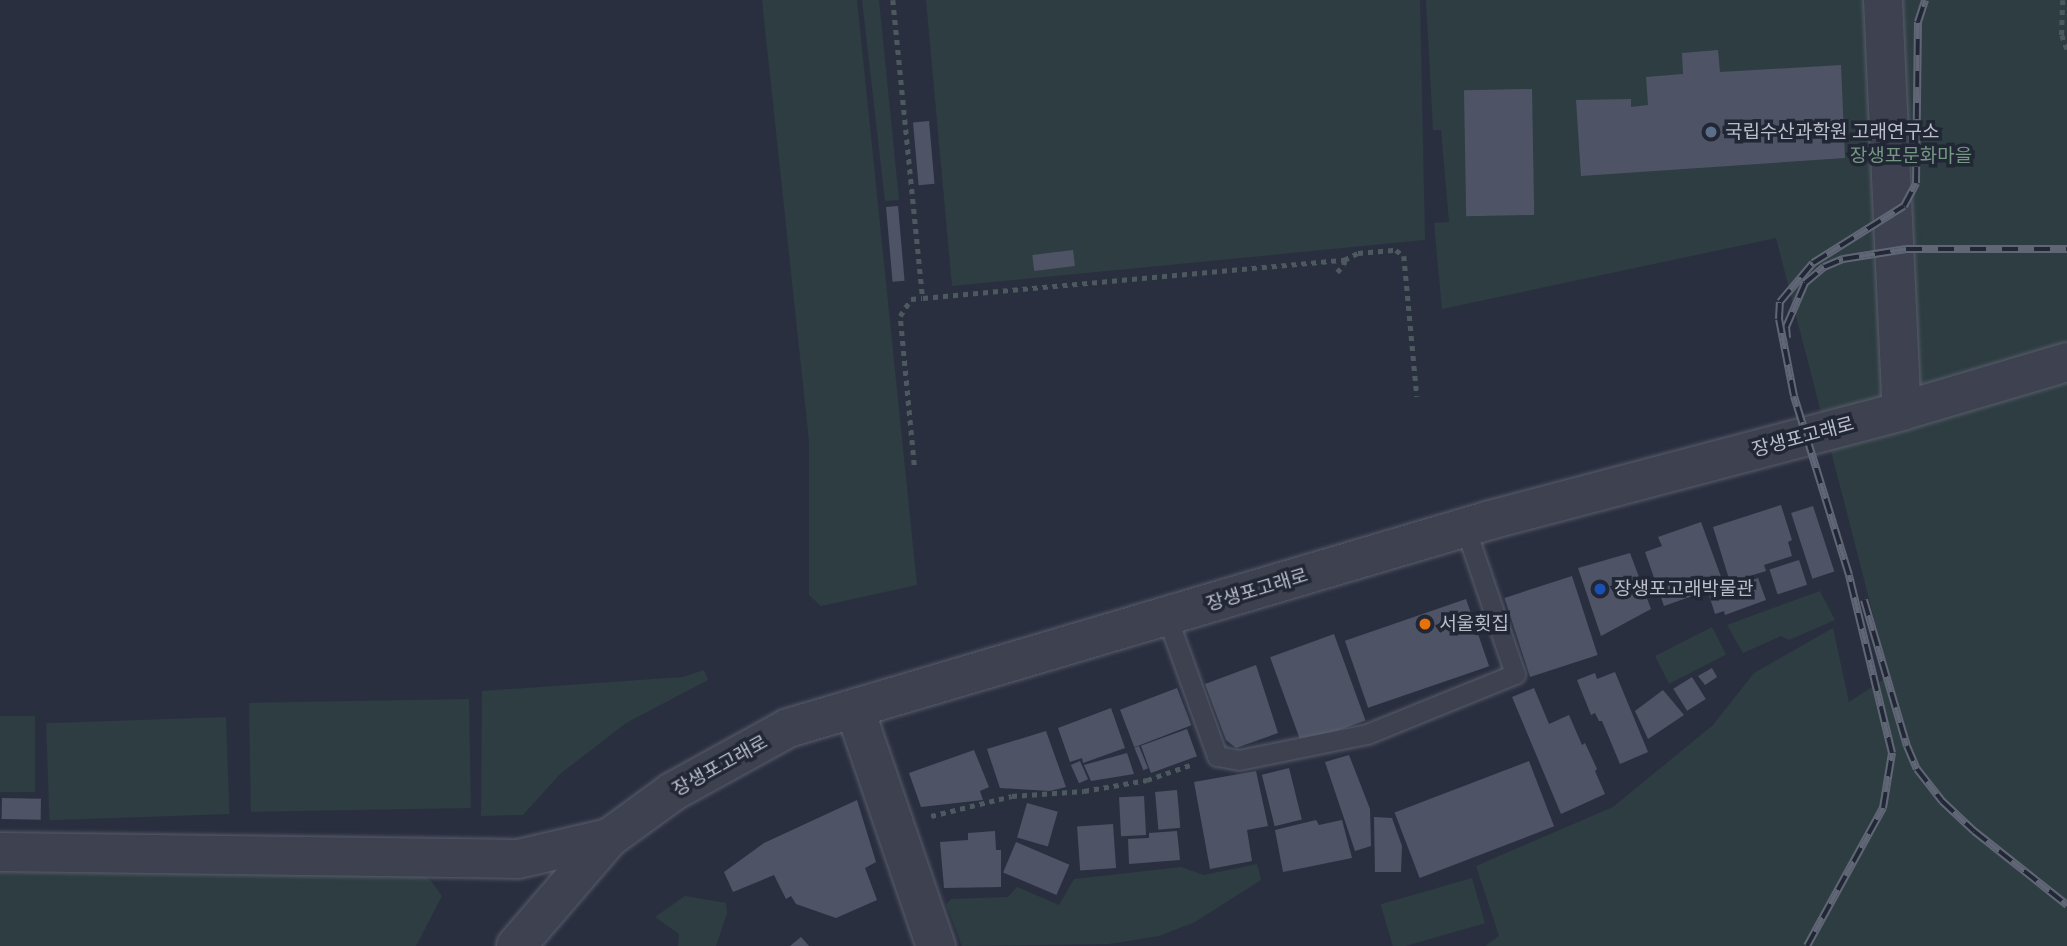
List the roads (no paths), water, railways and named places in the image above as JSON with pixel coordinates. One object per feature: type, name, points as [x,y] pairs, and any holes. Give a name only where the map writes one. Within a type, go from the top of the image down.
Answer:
[{"type":"street","points":[[1883,0],[1902,411]]},
{"type":"street","name":"장생포고래로","points":[[516,946],[609,838],[672,792],[788,729],[1465,527],[1902,411],[2067,362]]},
{"type":"street","points":[[855,710],[936,946]]},
{"type":"street","points":[[0,852],[518,859],[609,838]]},
{"type":"lane","points":[[1167,617],[1217,756],[1239,760],[1367,734],[1515,674],[1465,527]]},
{"type":"railway","points":[[1807,946],[1883,808],[1892,753],[1849,575],[1794,396],[1779,319],[1780,302],[1813,263],[1904,206],[1916,183],[1918,22],[1925,0]]},
{"type":"railway","points":[[1787,338],[1786,327],[1805,283],[1824,267],[1843,259],[1906,249],[2067,249]]},
{"type":"railway","points":[[1864,600],[1907,746],[1917,769],[1942,801],[1974,831],[2067,905]]},
{"type":"place","name":"국립수산과학원 고래연구소","points":[[1711,132]]},
{"type":"place","name":"장생포고래박물관","points":[[1600,589]]},
{"type":"place","name":"서울횟집","points":[[1425,624]]},
{"type":"park label","name":"장생포문화마을","points":[[1911,156]]}]
